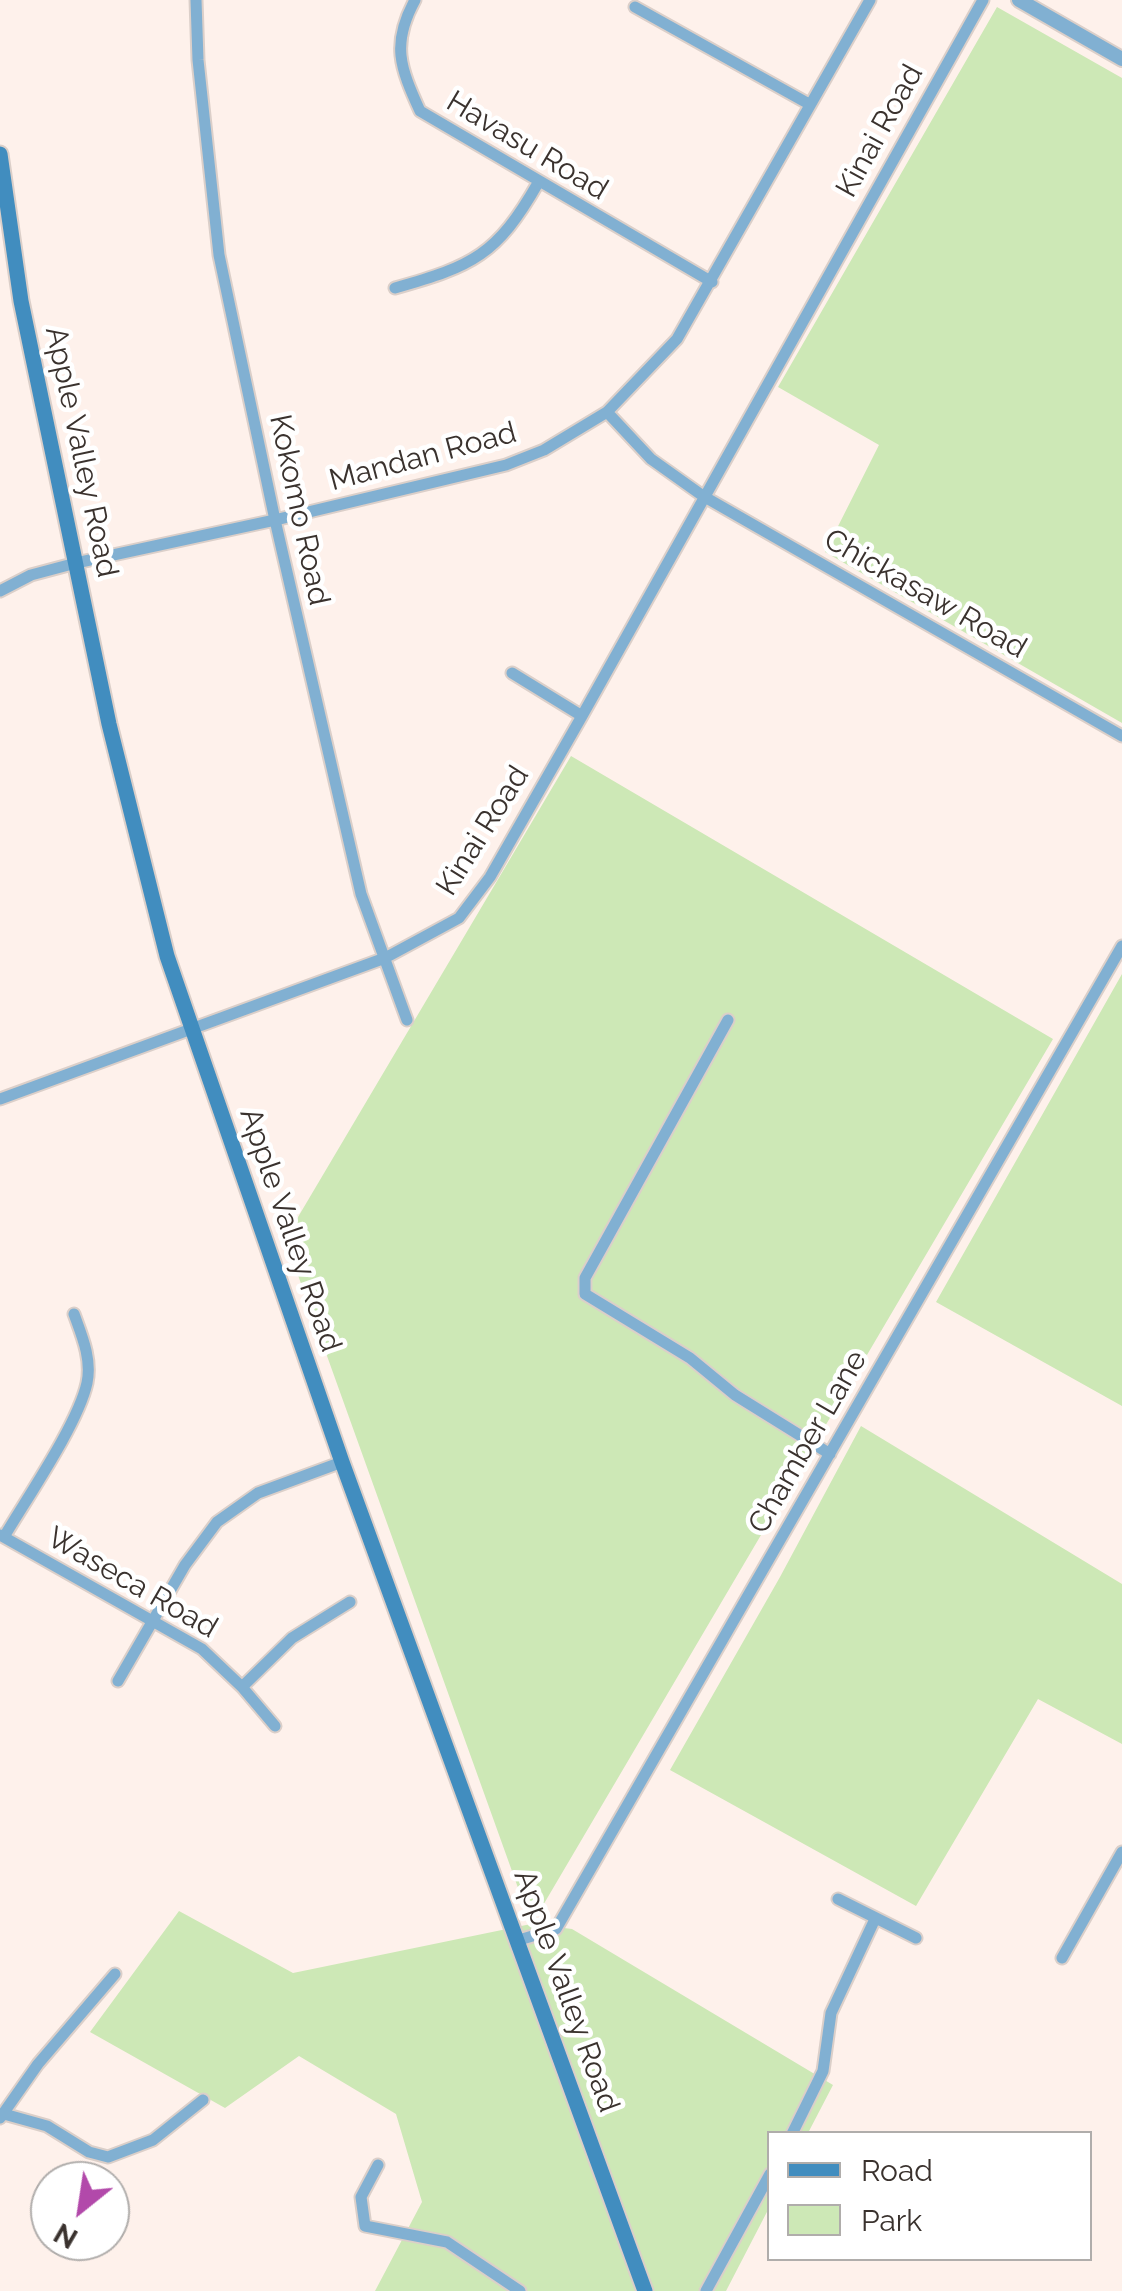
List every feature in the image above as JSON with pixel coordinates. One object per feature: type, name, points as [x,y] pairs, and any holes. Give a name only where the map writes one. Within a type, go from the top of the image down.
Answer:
[{"type":"main road","name":"Apple Valley Road","points":[[0,154],[21,301],[76,563],[147,886],[189,1027],[342,1462],[644,2291]]},
{"type":"street","name":"Kokomo Road","points":[[196,0],[198,60],[219,255],[361,894],[406,1020]]},
{"type":"street","name":"Havasu Road","points":[[415,0],[401,25],[399,52],[420,111],[712,282]]},
{"type":"street","name":"Mandan Road","points":[[0,591],[16,581],[76,563],[506,465],[544,450],[607,412],[677,339],[870,0]]},
{"type":"street","name":"Kinai Road","points":[[0,1098],[385,958],[459,918],[490,877],[582,716],[983,0]]},
{"type":"street","points":[[1019,0],[1122,59]]},
{"type":"street","points":[[635,6],[809,104]]},
{"type":"street","points":[[395,288],[455,271],[492,249],[519,216],[538,183]]},
{"type":"street","points":[[607,412],[652,459],[703,496]]},
{"type":"street","name":"Chickasaw Road","points":[[703,496],[1122,736]]},
{"type":"street","points":[[512,674],[582,716]]},
{"type":"street","name":"Chamber Lane","points":[[519,1940],[556,1930],[1122,946]]},
{"type":"street","points":[[728,1020],[585,1278],[585,1294],[690,1358],[735,1396],[830,1454]]},
{"type":"street","points":[[2,1536],[75,1415],[88,1382],[87,1349],[74,1314]]},
{"type":"street","points":[[118,1681],[186,1565],[217,1522],[258,1493],[342,1462]]},
{"type":"street","name":"Waseca Road","points":[[2,1536],[202,1648],[242,1686],[275,1726]]},
{"type":"street","points":[[242,1686],[292,1638],[350,1602]]},
{"type":"street","points":[[1062,1958],[1122,1852]]},
{"type":"street","points":[[838,1899],[916,1938]]},
{"type":"street","points":[[793,2131],[823,2071],[831,2013],[875,1919]]},
{"type":"street","points":[[116,1974],[38,2064],[2,2116],[47,2126],[89,2152],[108,2157],[152,2140],[203,2100]]},
{"type":"street","points":[[378,2165],[360,2197],[365,2226],[447,2242],[520,2291]]},
{"type":"street","points":[[706,2291],[767,2179]]},
{"type":"green space","points":[[997,7],[1122,78],[1122,723],[825,552],[879,445],[778,387]]},
{"type":"green space","points":[[571,756],[1053,1039],[532,1924],[572,1929],[833,2085],[809,2131],[767,2131],[767,2212],[726,2291],[375,2291],[422,2202],[396,2114],[299,2056],[225,2108],[90,2032],[179,1911],[293,1973],[531,1924],[285,1239]]},
{"type":"green space","points":[[1122,974],[1122,1406],[936,1302]]},
{"type":"green space","points":[[861,1426],[1122,1584],[1122,1744],[1038,1699],[916,1906],[670,1770]]}]
